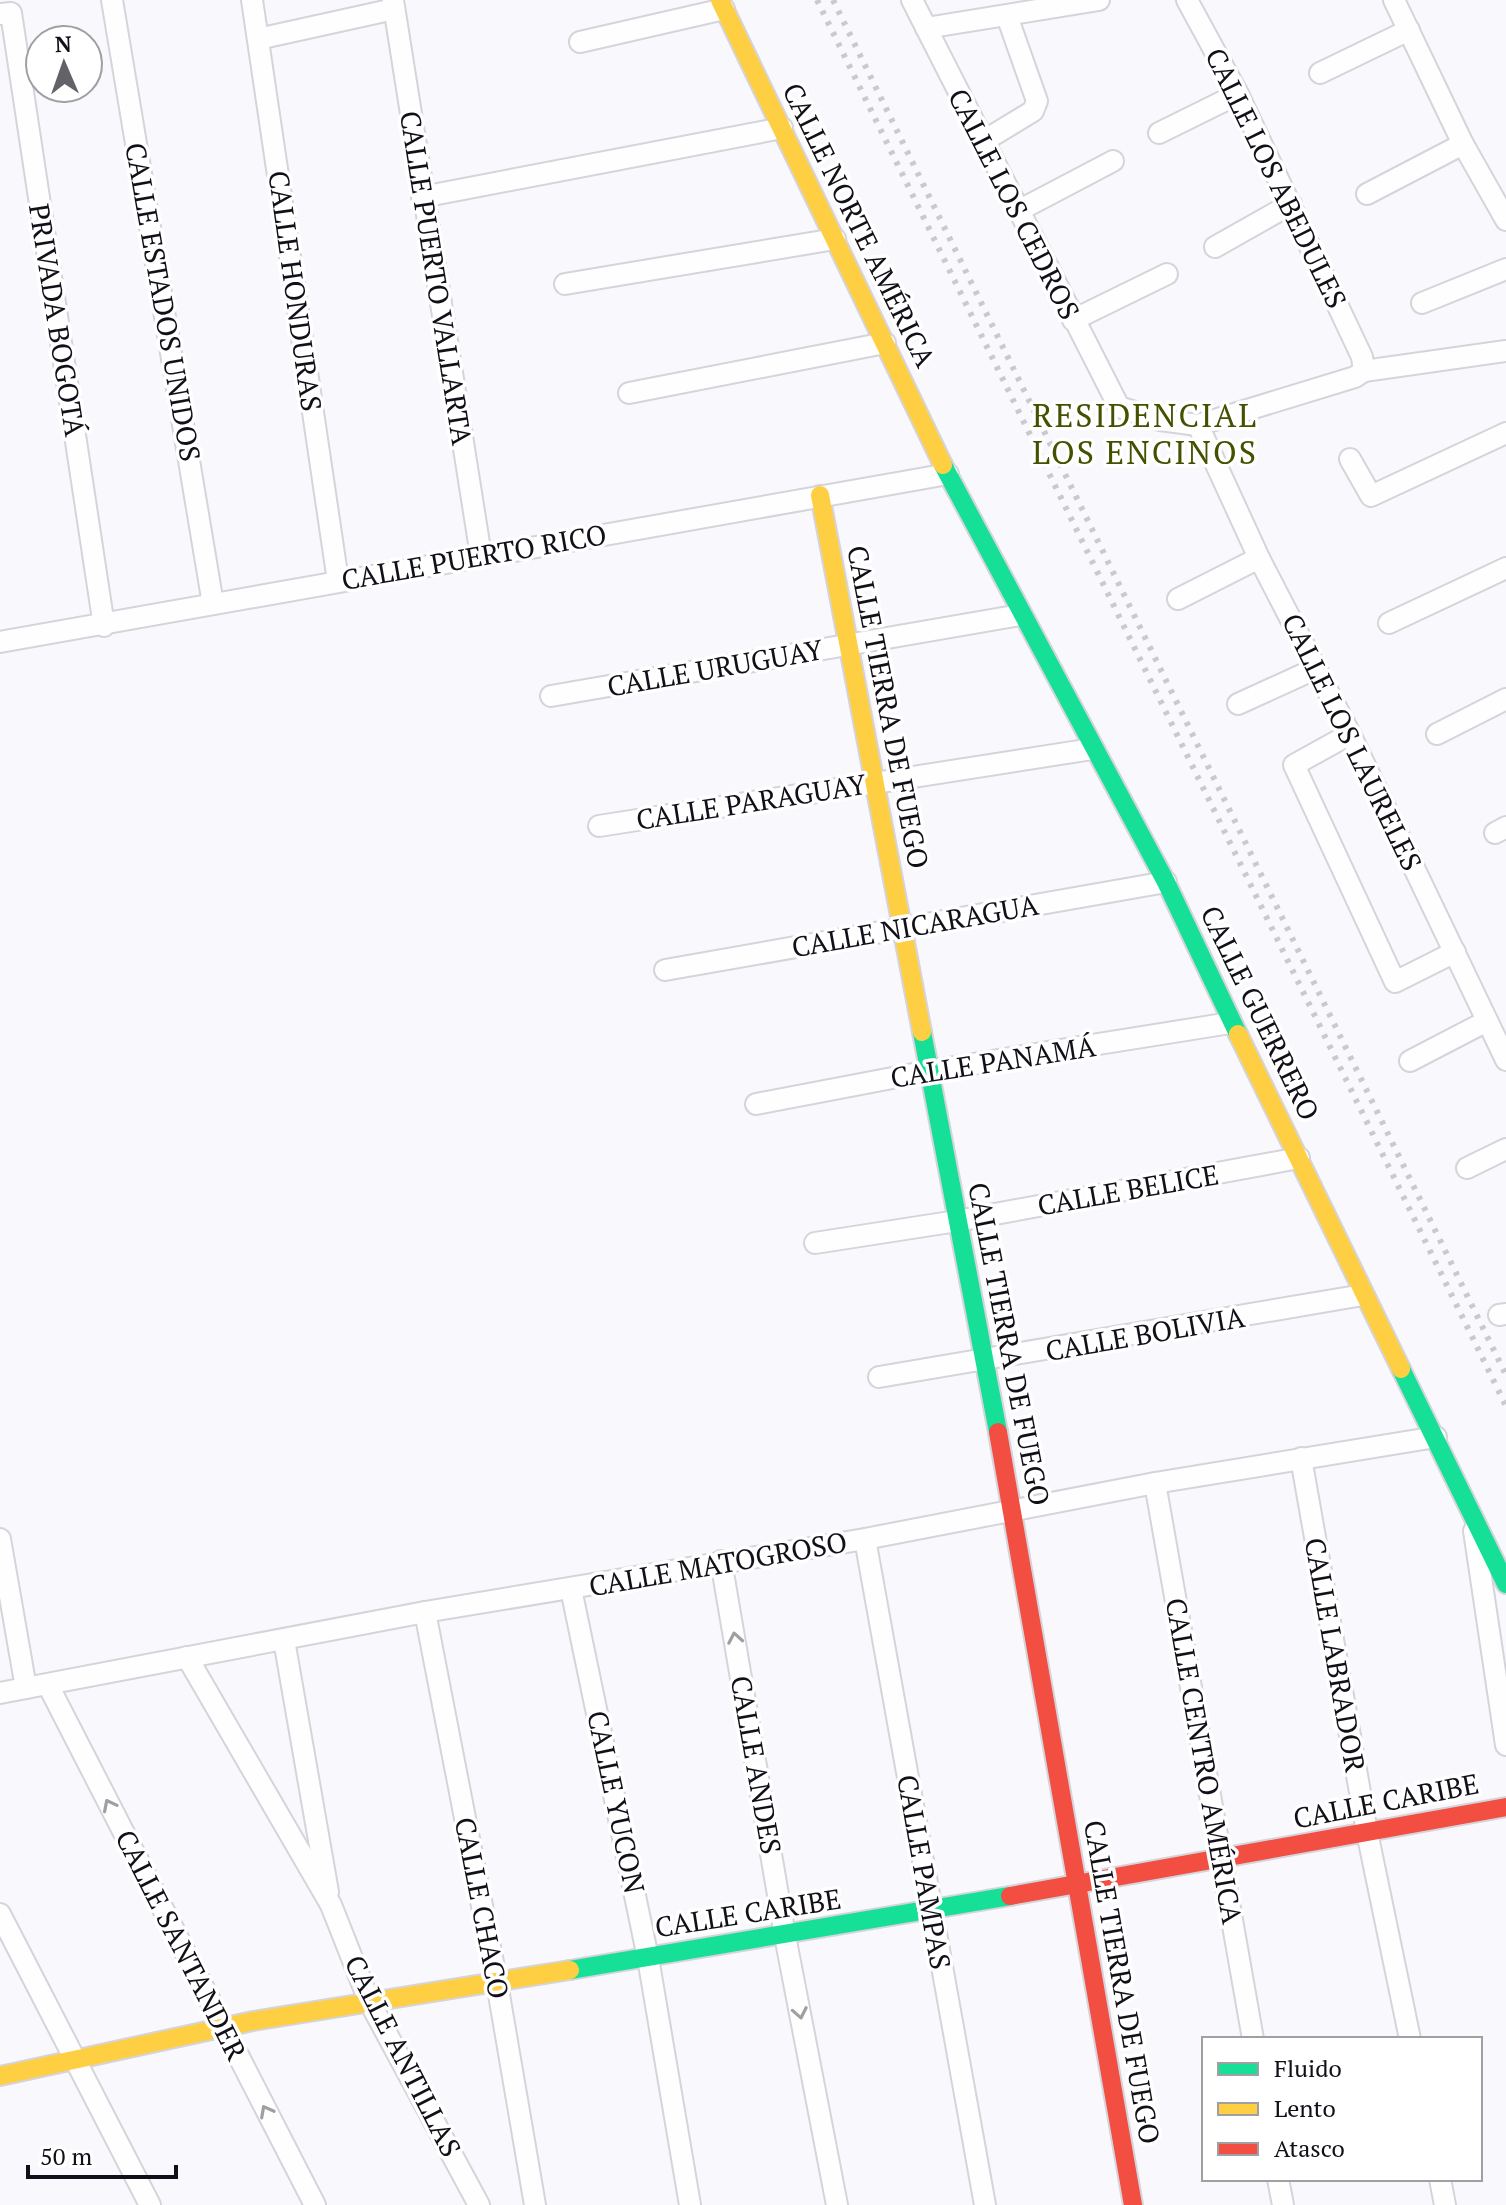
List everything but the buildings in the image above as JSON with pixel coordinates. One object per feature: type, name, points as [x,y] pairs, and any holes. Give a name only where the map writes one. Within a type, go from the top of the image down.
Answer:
[{"type":"street","name":"CALLE ESTADOS UNIDOS","points":[[112,0],[213,604]]},
{"type":"street","name":"CALLE HONDURAS","points":[[252,0],[338,581]]},
{"type":"street","name":"CALLE LOS CEDROS","points":[[912,0],[1119,407],[1160,420],[1198,425]]},
{"type":"street","points":[[926,28],[1099,0]]},
{"type":"street","name":"CALLE LOS ABEDULES","points":[[1187,0],[1238,94],[1363,364]]},
{"type":"street","points":[[1394,0],[1463,144],[1506,220]]},
{"type":"street","points":[[258,39],[393,4]]},
{"type":"street","name":"CALLE PUERTO VALLARTA","points":[[393,4],[481,556]]},
{"type":"street","points":[[580,42],[722,5]]},
{"type":"street","name":"CALLE NORTE AMÉRICA","points":[[722,5],[948,474]]},
{"type":"street","name":"PRIVADA BOGOTÁ","points":[[6,14],[104,626]]},
{"type":"street","points":[[982,142],[1033,111],[1037,101],[1007,16]]},
{"type":"street","points":[[1320,73],[1409,30]]},
{"type":"street","points":[[1159,133],[1238,94]]},
{"type":"street","points":[[422,197],[782,128]]},
{"type":"street","points":[[1367,194],[1463,144]]},
{"type":"street","points":[[1018,211],[1113,161]]},
{"type":"street","points":[[1215,247],[1291,204]]},
{"type":"street","points":[[565,284],[835,239]]},
{"type":"street","points":[[1422,303],[1485,274],[1506,269]]},
{"type":"street","points":[[1073,320],[1167,274]]},
{"type":"street","points":[[629,393],[885,343]]},
{"type":"street","points":[[1198,425],[1355,377],[1363,364],[1506,351]]},
{"type":"street","name":"CALLE LOS LAURELES","points":[[1198,425],[1259,558],[1350,734],[1506,1060]]},
{"type":"street","points":[[1350,459],[1371,496],[1506,433]]},
{"type":"street","name":"CALLE PUERTO RICO","points":[[0,642],[948,474]]},
{"type":"street","name":"CALLE GUERRERO","points":[[948,474],[1020,615],[1166,882],[1230,1023],[1299,1158],[1363,1295],[1470,1504],[1506,1584]]},
{"type":"street","name":"CALLE TIERRA DE FUEGO","points":[[820,495],[982,1362],[1013,1511],[1133,2205]]},
{"type":"street","points":[[1178,599],[1259,558]]},
{"type":"street","points":[[1389,623],[1506,568]]},
{"type":"street","name":"CALLE URUGUAY","points":[[551,696],[1020,615]]},
{"type":"street","points":[[1238,704],[1317,668]]},
{"type":"street","points":[[1437,734],[1506,699]]},
{"type":"street","points":[[1350,734],[1294,765],[1395,982],[1455,952]]},
{"type":"street","name":"CALLE PARAGUAY","points":[[599,826],[1092,749]]},
{"type":"street","name":"CALLE NICARAGUA","points":[[665,970],[1166,882]]},
{"type":"street","points":[[1410,1061],[1487,1021]]},
{"type":"street","name":"CALLE PANAMÁ","points":[[756,1104],[929,1071],[1230,1023]]},
{"type":"street","points":[[1467,1168],[1506,1149]]},
{"type":"street","name":"CALLE BELICE","points":[[815,1243],[957,1221],[1299,1158]]},
{"type":"street","name":"CALLE BOLIVIA","points":[[879,1377],[982,1362],[1363,1295]]},
{"type":"street","name":"CALLE MATOGROSO","points":[[0,1693],[425,1612],[865,1539],[1155,1483],[1436,1437]]},
{"type":"street","name":"CALLE LABRADOR","points":[[1301,1458],[1367,1832],[1410,2037]]},
{"type":"street","name":"CALLE CENTRO AMÉRICA","points":[[1155,1483],[1253,2037]]},
{"type":"street","points":[[1470,1504],[1506,1745]]},
{"type":"street","points":[[0,1539],[26,1688]]},
{"type":"street","name":"CALLE PAMPAS","points":[[865,1539],[985,2205]]},
{"type":"street","name":"CALLE ANDES","points":[[721,1561],[785,1936],[837,2205]]},
{"type":"street","name":"CALLE YUCON","points":[[571,1589],[648,1958],[690,2205]]},
{"type":"street","name":"CALLE CHACO","points":[[425,1612],[497,1983],[535,2205]]},
{"type":"street","name":"CALLE ANTILLAS","points":[[284,1640],[331,1905]]},
{"type":"street","name":"CALLE ANTILLAS","points":[[187,1657],[331,1905],[369,2001],[479,2205]]},
{"type":"street","name":"CALLE SANTANDER","points":[[48,1685],[315,2205]]},
{"type":"street","name":"CALLE CARIBE","points":[[0,2076],[222,2027],[785,1936],[1506,1807]]},
{"type":"street","points":[[0,1914],[71,2058],[150,2205]]},
{"type":"street","points":[[1278,2181],[1283,2205]]},
{"type":"street","points":[[1440,2181],[1445,2205]]},
{"type":"railway","points":[[817,0],[1506,1406]]},
{"type":"railway","points":[[833,0],[1506,1375]]},
{"type":"traffic: fast","points":[[943,465],[1166,882],[1238,1034]]},
{"type":"traffic: fast","points":[[922,1032],[998,1432]]},
{"type":"traffic: fast","points":[[1401,1369],[1506,1584]]},
{"type":"traffic: fast","points":[[570,1970],[1010,1896]]},
{"type":"traffic: slow","points":[[720,0],[943,465]]},
{"type":"traffic: slow","points":[[820,495],[922,1032]]},
{"type":"traffic: slow","points":[[1238,1034],[1401,1369]]},
{"type":"traffic: slow","points":[[0,2076],[253,2021],[570,1970]]},
{"type":"traffic: jam","points":[[998,1432],[1133,2205]]},
{"type":"traffic: jam","points":[[1010,1896],[1506,1807]]},
{"type":"district","name":"RESIDENCIAL LOS ENCINOS","points":[[1145,434]]}]
